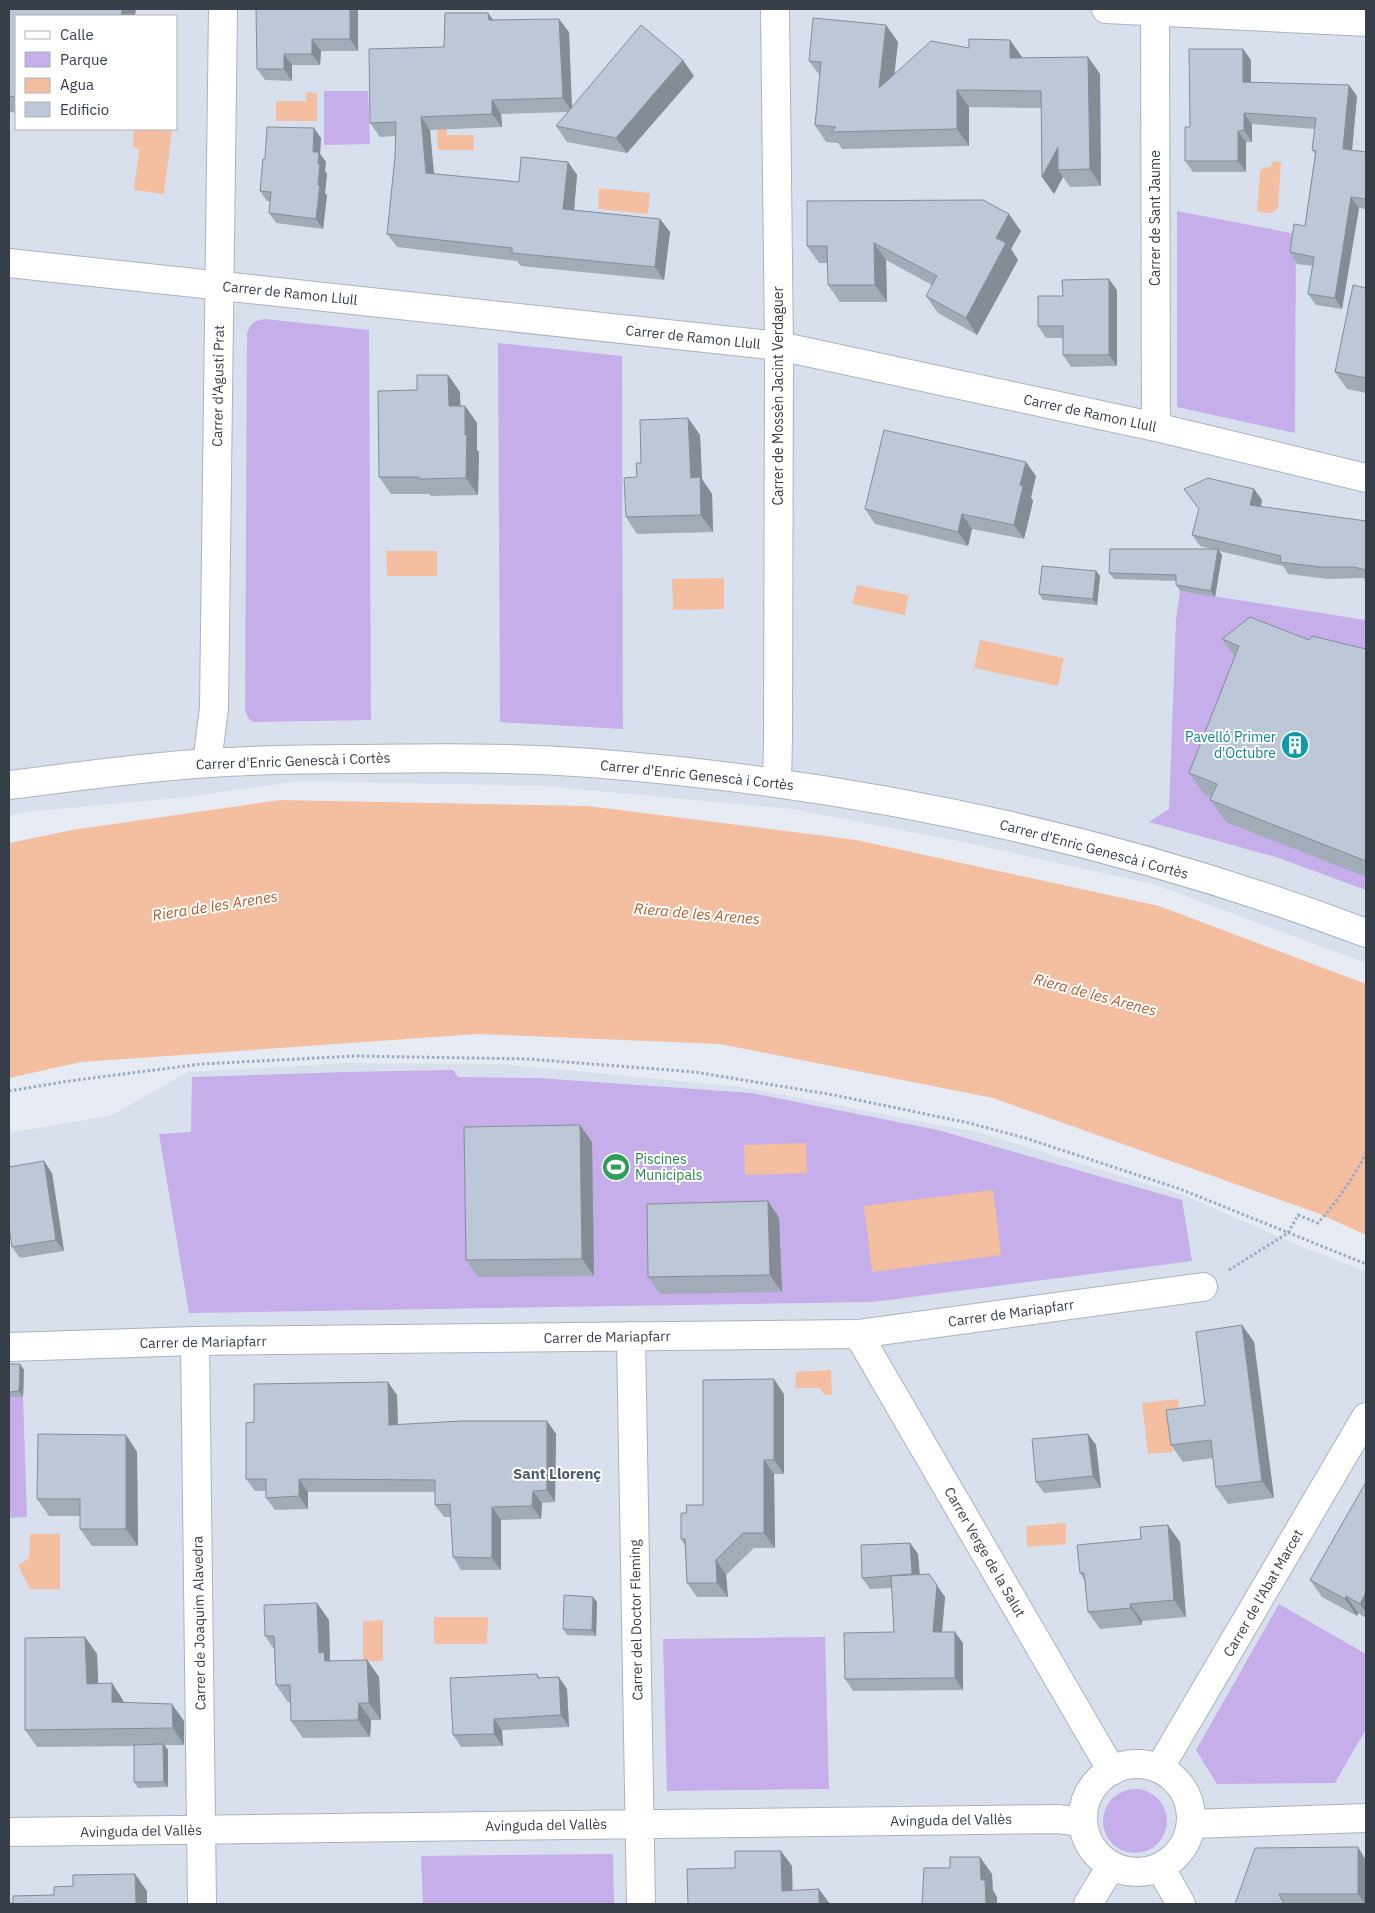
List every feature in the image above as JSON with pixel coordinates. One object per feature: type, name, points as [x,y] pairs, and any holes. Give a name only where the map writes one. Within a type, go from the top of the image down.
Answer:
[{"type":"street","name":"Carrer d'Agustí Prat","points":[[207,763],[214,708],[223,9]]},
{"type":"street","name":"Carrer de Mossèn Jacint Verdaguer","points":[[775,9],[779,346],[777,782]]},
{"type":"street","points":[[1106,9],[1366,22]]},
{"type":"street","name":"Carrer de Sant Jaume","points":[[1155,10],[1156,427]]},
{"type":"street","name":"Carrer de Ramon Llull","points":[[9,263],[779,346],[1156,427],[1366,478]]},
{"type":"street","name":"Carrer d'Enric Genescà i Cortès","points":[[9,785],[207,763],[310,759],[458,757],[588,763],[704,774],[777,782],[964,815],[1123,855],[1215,881],[1281,902],[1366,933]]},
{"type":"street","name":"Carrer de Mariapfarr","points":[[9,1347],[195,1341],[858,1334],[1203,1287]]},
{"type":"street","name":"Carrer Verge de la Salut","points":[[858,1334],[1112,1771]]},
{"type":"street","name":"Carrer del Doctor Fleming","points":[[630,1336],[641,1904]]},
{"type":"street","name":"Carrer de Joaquim Alavedra","points":[[195,1341],[202,1904]]},
{"type":"street","name":"Carrer de l'Abat Marcet","points":[[1159,1769],[1366,1417]]},
{"type":"street","points":[[1143,1765],[1159,1769],[1180,1785],[1187,1797],[1191,1810],[1191,1824],[1186,1842],[1175,1857],[1160,1868],[1144,1872],[1127,1871],[1111,1866],[1097,1854],[1088,1840],[1083,1822],[1090,1792],[1099,1780],[1112,1771],[1127,1766],[1143,1765]]},
{"type":"street","points":[[1191,1824],[1366,1818]]},
{"type":"street","name":"Avinguda del Vallès","points":[[9,1832],[1056,1819],[1083,1822]]},
{"type":"street","points":[[1088,1904],[1111,1866]]},
{"type":"street","points":[[1160,1868],[1181,1904]]},
{"type":"path","points":[[9,1091],[69,1080],[201,1064],[355,1056],[528,1059],[695,1072],[844,1097],[969,1123],[1025,1138],[1147,1177],[1366,1264]]},
{"type":"path","points":[[1203,1287],[1288,1233],[1298,1215],[1318,1223],[1339,1199],[1356,1174],[1366,1153]]},
{"type":"shaded area","points":[[9,9],[1366,9],[1366,963],[1153,884],[968,843],[792,809],[543,786],[300,781],[179,798],[26,812],[9,816]]},
{"type":"shaded area","points":[[345,1063],[503,1064],[742,1087],[981,1133],[1183,1195],[1307,1249],[1366,1271],[1366,1904],[9,1904],[9,1133],[112,1115],[188,1072]]},
{"type":"green space","points":[[324,91],[368,91],[370,144],[324,145]]},
{"type":"green space","points":[[1177,211],[1296,234],[1295,433],[1177,407]]},
{"type":"green space","points":[[265,319],[369,330],[371,720],[253,722],[245,711],[247,335],[253,323]]},
{"type":"green space","points":[[498,343],[622,356],[623,729],[500,722]]},
{"type":"green space","points":[[1180,591],[1366,620],[1366,890],[1276,857],[1149,822],[1169,809],[1176,620]]},
{"type":"green space","name":"Piscines Municipals","points":[[453,1070],[458,1077],[538,1078],[752,1093],[938,1130],[1182,1200],[1192,1261],[873,1302],[189,1313],[159,1134],[191,1132],[192,1077]]},
{"type":"green space","points":[[9,1397],[23,1397],[27,1517],[9,1518]]},
{"type":"green space","points":[[1279,1604],[1366,1654],[1366,1729],[1335,1783],[1217,1784],[1196,1750]]},
{"type":"green space","points":[[825,1637],[829,1789],[667,1791],[663,1639]]},
{"type":"green space","points":[[1129,1789],[1141,1789],[1158,1798],[1165,1809],[1167,1821],[1165,1833],[1158,1844],[1141,1853],[1129,1853],[1117,1848],[1108,1839],[1103,1827],[1103,1815],[1108,1803],[1117,1794]]},
{"type":"green space","points":[[613,1854],[614,1904],[423,1904],[421,1856]]},
{"type":"water","points":[[306,92],[317,93],[317,121],[276,121],[276,101],[306,101]]},
{"type":"water","points":[[447,129],[447,135],[474,135],[474,150],[438,150],[437,130]]},
{"type":"water","points":[[134,130],[172,130],[164,194],[134,190],[139,150],[133,146]]},
{"type":"water","points":[[1274,161],[1281,162],[1278,208],[1272,213],[1257,212],[1260,171],[1263,168],[1270,167]]},
{"type":"water","points":[[599,188],[650,193],[648,214],[598,209]]},
{"type":"water","points":[[386,551],[437,551],[437,576],[387,576]]},
{"type":"water","points":[[724,578],[724,609],[673,610],[672,579]]},
{"type":"water","points":[[857,585],[909,595],[905,615],[852,604]]},
{"type":"water","points":[[980,640],[1064,658],[1058,686],[974,668]]},
{"type":"water","name":"Riera de les Arenes","points":[[280,800],[588,806],[856,840],[1159,906],[1366,984],[1366,1235],[1320,1214],[993,1098],[720,1044],[478,1034],[81,1062],[9,1078],[9,843],[72,830]]},
{"type":"water","points":[[806,1143],[807,1173],[745,1175],[744,1145]]},
{"type":"water","points":[[993,1190],[1001,1255],[872,1272],[864,1206]]},
{"type":"water","points":[[831,1370],[832,1395],[825,1395],[819,1388],[795,1388],[796,1372]]},
{"type":"water","points":[[1178,1399],[1179,1411],[1169,1413],[1173,1452],[1148,1454],[1142,1403]]},
{"type":"water","points":[[1066,1523],[1066,1544],[1027,1547],[1026,1526]]},
{"type":"water","points":[[30,1534],[60,1534],[60,1589],[30,1589],[18,1565],[29,1558]]},
{"type":"water","points":[[434,1617],[488,1617],[487,1644],[434,1644]]},
{"type":"water","points":[[383,1620],[383,1661],[363,1661],[363,1621]]},
{"type":"building","points":[[9,9],[122,9],[121,15],[15,15],[15,97],[9,96]]},
{"type":"building","points":[[256,9],[350,9],[350,39],[312,39],[312,54],[284,54],[284,69],[257,69]]},
{"type":"building","points":[[445,13],[488,13],[489,20],[559,19],[563,98],[492,100],[492,114],[421,117],[426,173],[519,182],[521,157],[568,162],[563,209],[660,219],[655,267],[512,253],[512,248],[387,234],[395,157],[396,122],[370,123],[369,49],[444,47]]},
{"type":"building","points":[[813,18],[886,25],[879,88],[931,41],[969,48],[969,39],[1010,40],[1010,58],[1088,57],[1090,169],[1058,170],[1058,147],[1042,177],[1041,91],[957,90],[957,129],[831,132],[836,127],[815,125],[821,62],[809,61]]},
{"type":"building","points":[[641,25],[683,60],[616,138],[556,126]]},
{"type":"building","points":[[1189,49],[1243,49],[1243,82],[1349,85],[1343,149],[1366,152],[1366,199],[1351,197],[1335,298],[1308,294],[1314,257],[1290,252],[1294,224],[1305,226],[1316,151],[1312,150],[1316,118],[1244,113],[1244,130],[1238,131],[1238,161],[1185,161],[1185,127],[1190,127]]},
{"type":"building","points":[[267,127],[314,128],[313,152],[319,152],[318,164],[320,164],[318,185],[320,185],[316,219],[269,213],[271,192],[260,191]]},
{"type":"building","points":[[983,200],[1009,214],[996,238],[1006,243],[966,318],[926,296],[937,276],[874,243],[875,285],[828,285],[827,246],[807,246],[807,201]]},
{"type":"building","points":[[1109,279],[1109,355],[1063,355],[1063,326],[1038,326],[1038,296],[1063,296],[1062,280]]},
{"type":"building","points":[[1353,285],[1366,288],[1366,378],[1335,372]]},
{"type":"building","points":[[417,375],[448,375],[449,406],[465,406],[465,435],[467,435],[466,478],[419,479],[419,477],[379,477],[378,391],[417,390]]},
{"type":"building","points":[[688,418],[691,478],[700,477],[701,515],[626,517],[624,478],[637,477],[636,463],[641,463],[640,420]]},
{"type":"building","points":[[884,430],[1026,462],[1020,485],[1023,486],[1014,525],[962,514],[958,532],[865,509]]},
{"type":"building","points":[[1208,478],[1254,489],[1250,505],[1366,521],[1366,570],[1354,567],[1320,567],[1280,562],[1281,556],[1192,535],[1199,509],[1184,489]]},
{"type":"building","points":[[1110,549],[1218,549],[1211,591],[1176,585],[1176,575],[1109,573]]},
{"type":"building","points":[[1042,566],[1096,571],[1093,599],[1039,594]]},
{"type":"building","name":"Pavelló Primer d'Octubre","points":[[1250,617],[1309,640],[1312,636],[1366,649],[1366,861],[1210,800],[1217,784],[1189,773],[1239,646],[1222,639]]},
{"type":"building","points":[[580,1125],[582,1259],[466,1260],[464,1127]]},
{"type":"building","points":[[44,1161],[56,1240],[12,1247],[9,1227],[9,1167]]},
{"type":"building","points":[[768,1201],[770,1275],[648,1277],[647,1204]]},
{"type":"building","points":[[1242,1325],[1262,1481],[1216,1487],[1211,1440],[1171,1445],[1166,1410],[1205,1405],[1196,1332]]},
{"type":"building","points":[[9,1364],[20,1364],[19,1391],[9,1392]]},
{"type":"building","points":[[774,1379],[774,1460],[764,1460],[764,1533],[743,1533],[716,1560],[717,1583],[687,1583],[685,1539],[681,1539],[681,1513],[687,1513],[686,1505],[703,1505],[703,1380]]},
{"type":"building","points":[[388,1382],[389,1425],[461,1421],[547,1421],[547,1490],[533,1491],[532,1506],[492,1507],[492,1558],[453,1557],[450,1504],[435,1505],[435,1480],[299,1479],[299,1496],[266,1498],[266,1479],[246,1479],[246,1423],[254,1422],[254,1384]]},
{"type":"building","points":[[38,1434],[126,1435],[126,1529],[80,1529],[80,1499],[37,1499]]},
{"type":"building","points":[[1088,1434],[1093,1476],[1036,1482],[1032,1439]]},
{"type":"building","points":[[1366,1482],[1366,1592],[1360,1604],[1346,1596],[1345,1599],[1310,1580]]},
{"type":"building","points":[[1168,1525],[1174,1600],[1130,1604],[1131,1608],[1088,1612],[1084,1573],[1080,1573],[1077,1545],[1141,1539],[1140,1527]]},
{"type":"building","points":[[910,1543],[912,1574],[862,1578],[861,1545]]},
{"type":"building","points":[[929,1574],[937,1585],[933,1632],[955,1632],[955,1678],[845,1679],[844,1633],[894,1632],[891,1576]]},
{"type":"building","points":[[564,1595],[593,1597],[592,1630],[563,1629]]},
{"type":"building","points":[[317,1603],[319,1653],[324,1652],[325,1661],[367,1660],[369,1703],[359,1703],[358,1720],[291,1721],[290,1685],[276,1685],[274,1636],[265,1636],[264,1605]]},
{"type":"building","points":[[85,1637],[87,1684],[112,1683],[112,1702],[172,1704],[173,1728],[25,1730],[25,1638]]},
{"type":"building","points":[[537,1674],[538,1678],[559,1677],[561,1715],[494,1719],[494,1734],[453,1735],[450,1678]]},
{"type":"building","points":[[163,1744],[164,1782],[134,1782],[134,1745]]},
{"type":"building","points":[[1358,1847],[1358,1894],[1279,1894],[1284,1904],[1235,1904],[1255,1848]]},
{"type":"building","points":[[735,1851],[781,1851],[782,1891],[819,1889],[819,1904],[688,1904],[687,1869],[735,1868]]},
{"type":"building","points":[[950,1857],[980,1857],[981,1880],[985,1880],[986,1904],[922,1904],[924,1868],[950,1868]]},
{"type":"building","points":[[135,1874],[136,1904],[9,1904],[13,1903],[13,1896],[54,1895],[54,1887],[73,1886],[73,1875]]},
{"type":"place","name":"Pavelló Primer d'Octubre","points":[[1295,745]]},
{"type":"place","name":"Piscines Municipals","points":[[616,1167]]},
{"type":"district","name":"Sant Llorenç","points":[[557,1474]]}]
